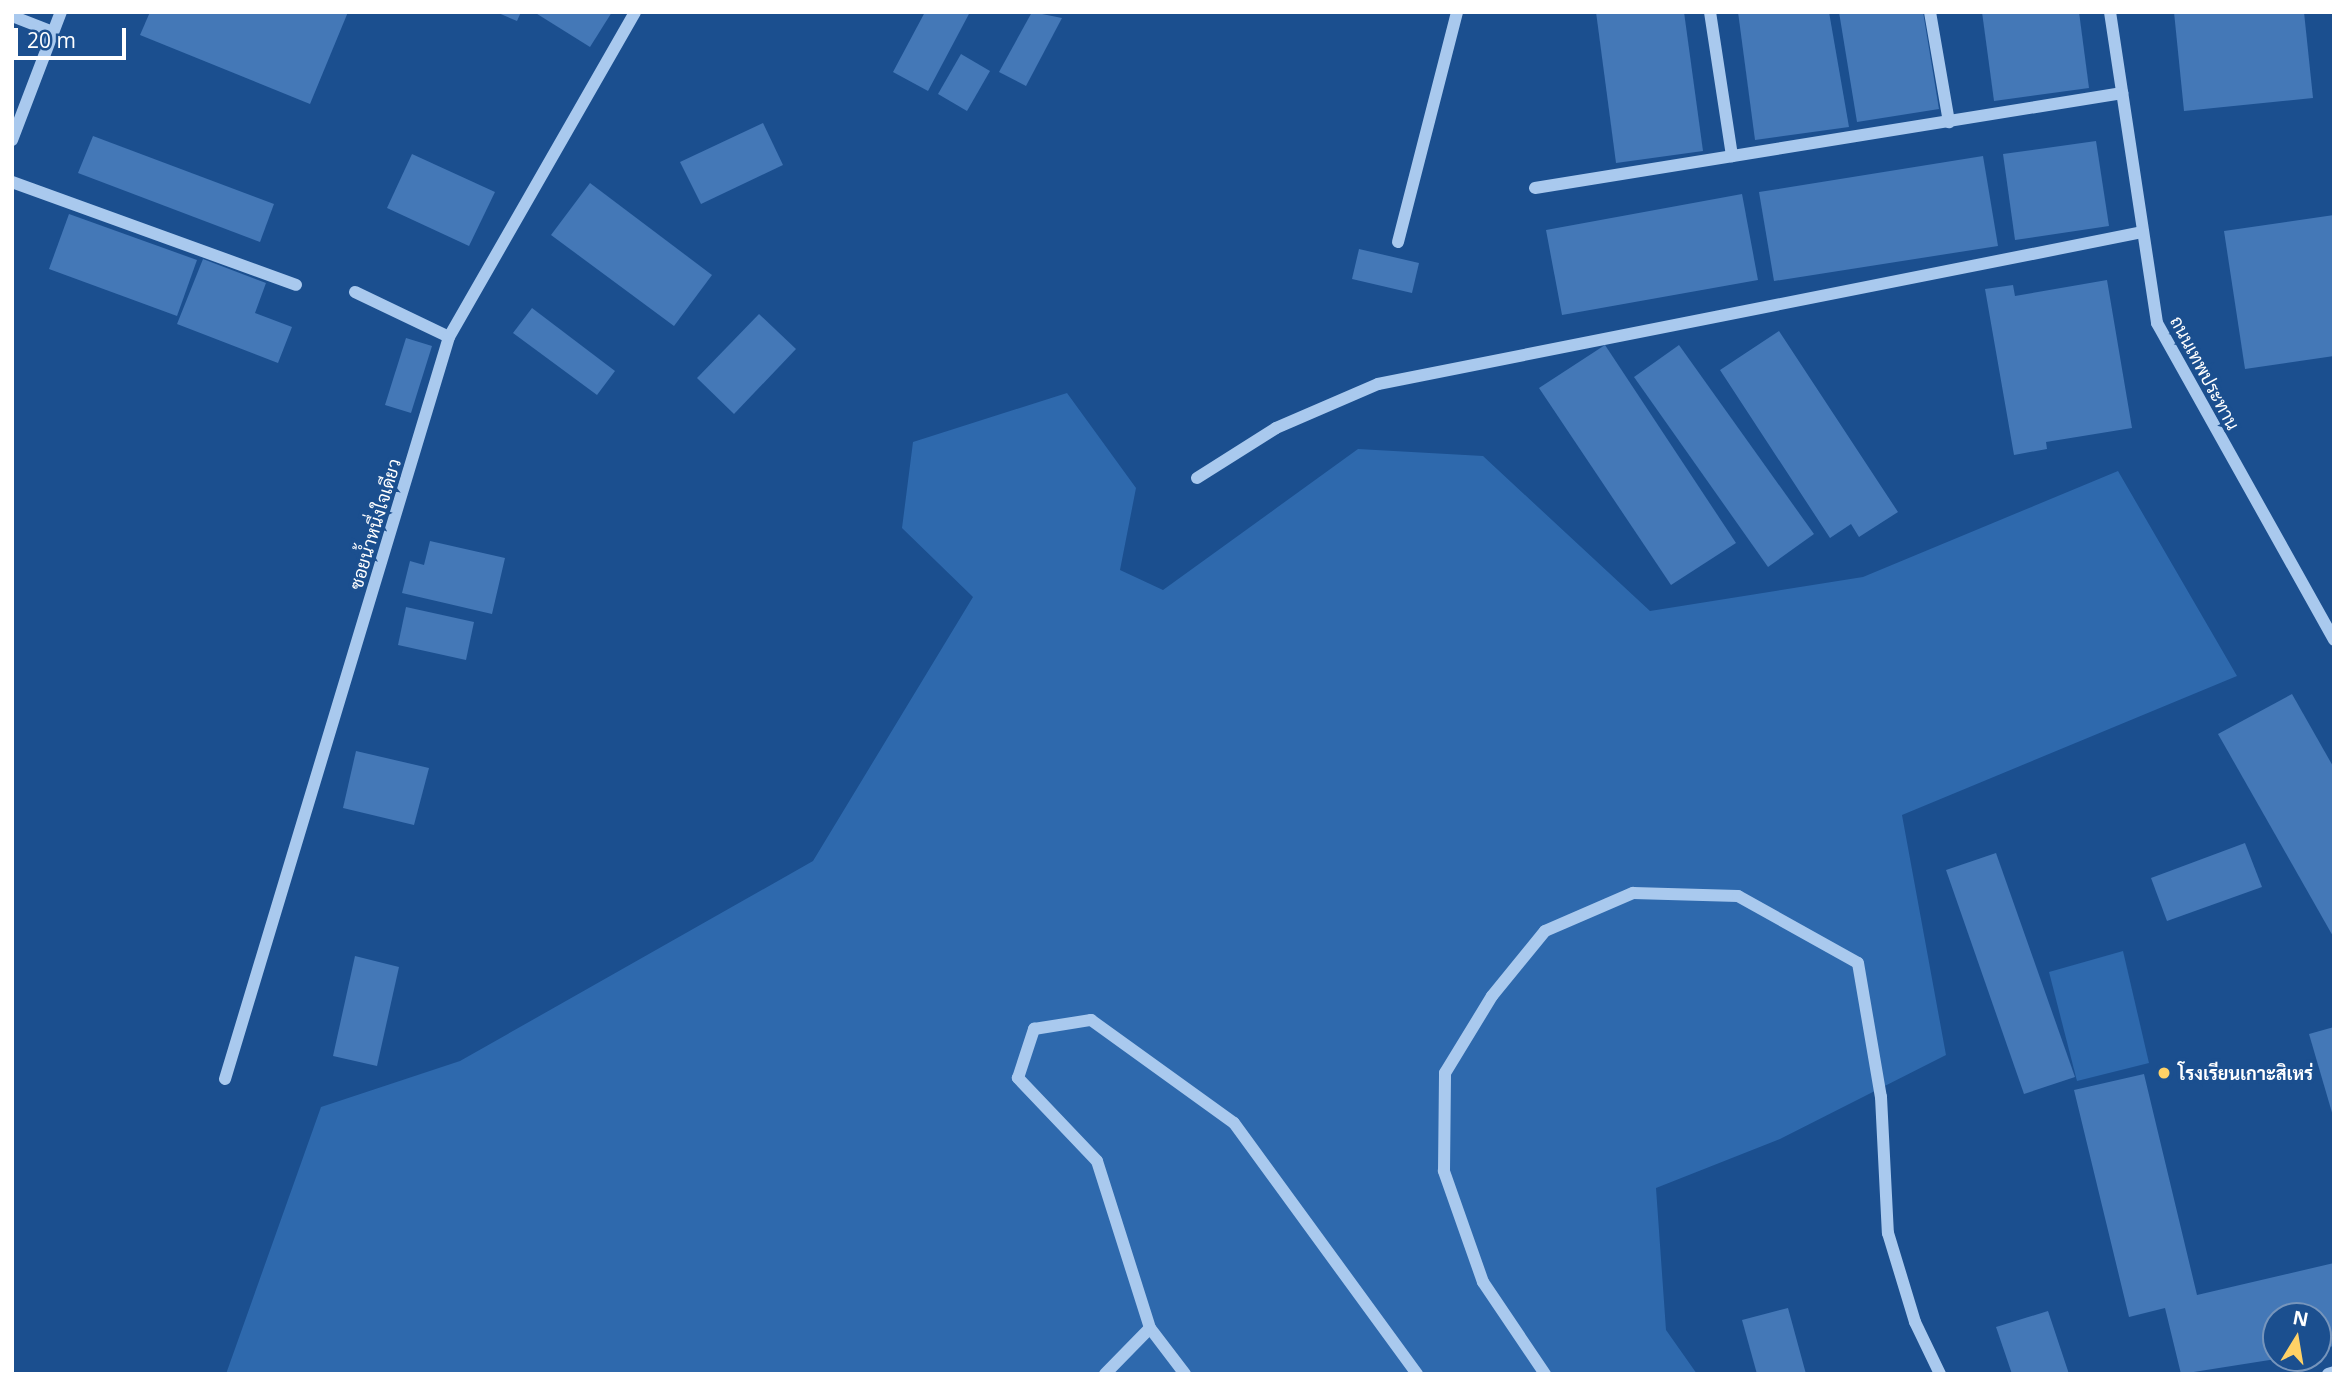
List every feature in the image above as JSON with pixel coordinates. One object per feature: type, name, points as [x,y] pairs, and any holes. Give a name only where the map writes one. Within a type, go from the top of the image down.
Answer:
[{"type":"street","points":[[12,140],[61,12]]},
{"type":"street","name":"ซอยน้ำหนึ่งใจเดียว","points":[[225,1079],[449,337],[635,12]]},
{"type":"street","points":[[1398,242],[1457,12]]},
{"type":"street","points":[[1710,12],[1732,156]]},
{"type":"street","points":[[1930,12],[1949,122]]},
{"type":"street","name":"ถนนเทพประทาน","points":[[2110,12],[2157,323],[2334,640]]},
{"type":"street","points":[[12,16],[53,32]]},
{"type":"street","points":[[1535,188],[2122,93]]},
{"type":"street","points":[[12,182],[296,285]]},
{"type":"street","points":[[1197,478],[1276,428],[1378,384],[2143,232]]},
{"type":"street","points":[[355,292],[449,337]]},
{"type":"street","points":[[1545,1374],[1483,1282],[1444,1171],[1445,1073],[1492,996],[1545,931],[1633,893],[1738,895],[1858,963],[1881,1097],[1888,1233],[1915,1322],[1940,1374]]},
{"type":"street","points":[[1185,1374],[1150,1328],[1097,1161],[1018,1078],[1034,1029],[1091,1020],[1234,1123],[1417,1374]]},
{"type":"street","points":[[1105,1374],[1150,1328]]},
{"type":"street","points":[[2328,1374],[2334,1371]]},
{"type":"shaded area","points":[[1067,393],[1136,488],[1120,570],[1163,590],[1358,449],[1483,456],[1650,611],[1863,577],[2118,471],[2237,676],[1902,815],[1946,1055],[1780,1139],[1656,1188],[1666,1330],[1697,1374],[226,1374],[321,1107],[460,1061],[813,861],[973,597],[902,528],[913,442]]},
{"type":"shaded area","points":[[2123,951],[2149,1063],[2077,1081],[2049,972]]},
{"type":"building","points":[[150,12],[348,12],[310,104],[140,35]]},
{"type":"building","points":[[496,12],[521,12],[517,21]]},
{"type":"building","points":[[534,12],[612,12],[590,47]]},
{"type":"building","points":[[925,12],[970,12],[928,91],[893,72]]},
{"type":"building","points":[[1032,12],[1062,18],[1026,86],[999,72]]},
{"type":"building","points":[[1596,12],[1684,12],[1703,151],[1616,163]]},
{"type":"building","points":[[1738,12],[1829,12],[1849,127],[1755,140]]},
{"type":"building","points":[[1839,12],[1923,12],[1939,109],[1857,122]]},
{"type":"building","points":[[1982,12],[2079,12],[2089,88],[1994,101]]},
{"type":"building","points":[[2174,12],[2304,12],[2313,98],[2184,111]]},
{"type":"building","points":[[961,54],[990,71],[967,111],[938,94]]},
{"type":"building","points":[[763,123],[783,165],[701,204],[680,162]]},
{"type":"building","points":[[93,136],[274,204],[260,242],[78,173]]},
{"type":"building","points":[[2096,141],[2109,226],[2015,240],[2003,154]]},
{"type":"building","points":[[412,154],[495,192],[469,246],[387,208]]},
{"type":"building","points":[[1983,156],[1998,246],[1774,281],[1759,192]]},
{"type":"building","points":[[590,183],[712,275],[674,326],[551,235]]},
{"type":"building","points":[[1742,194],[1758,280],[1562,315],[1546,230]]},
{"type":"building","points":[[69,214],[197,260],[177,316],[49,269]]},
{"type":"building","points":[[2334,215],[2334,356],[2245,369],[2224,231]]},
{"type":"building","points":[[1359,249],[1419,263],[1412,293],[1352,279]]},
{"type":"building","points":[[203,259],[266,283],[255,313],[292,327],[278,363],[177,324]]},
{"type":"building","points":[[2107,280],[2132,428],[2046,442],[2047,449],[2014,455],[1985,289],[2013,285],[2015,296]]},
{"type":"building","points":[[532,308],[615,371],[597,395],[513,333]]},
{"type":"building","points":[[759,314],[796,349],[734,414],[697,378]]},
{"type":"building","points":[[1779,331],[1898,512],[1859,537],[1851,524],[1830,538],[1720,370]]},
{"type":"building","points":[[406,338],[432,346],[411,413],[385,405]]},
{"type":"building","points":[[1605,345],[1736,543],[1671,585],[1539,388]]},
{"type":"building","points":[[1679,345],[1814,534],[1768,567],[1634,377]]},
{"type":"building","points":[[430,541],[505,558],[492,614],[402,593],[410,561],[424,565]]},
{"type":"building","points":[[406,607],[474,622],[466,660],[398,645]]},
{"type":"building","points":[[2292,694],[2334,768],[2334,938],[2218,734]]},
{"type":"building","points":[[356,751],[429,768],[414,825],[343,808]]},
{"type":"building","points":[[2245,843],[2262,887],[2167,921],[2151,878]]},
{"type":"building","points":[[1996,853],[2075,1077],[2024,1094],[1946,870]]},
{"type":"building","points":[[355,956],[399,967],[377,1066],[333,1056]]},
{"type":"building","points":[[2334,1027],[2334,1116],[2333,1116],[2309,1034]]},
{"type":"building","points":[[2144,1074],[2197,1295],[2334,1263],[2334,1346],[2332,1302],[2262,1302],[2262,1361],[2181,1374],[2165,1308],[2129,1317],[2074,1090]]},
{"type":"building","points":[[1788,1308],[1806,1374],[1757,1374],[1742,1320]]},
{"type":"building","points":[[2048,1311],[2069,1374],[2012,1374],[1996,1327]]},
{"type":"place","name":"โรงเรียนเกาะสิเหร่","points":[[2164,1073]]}]
